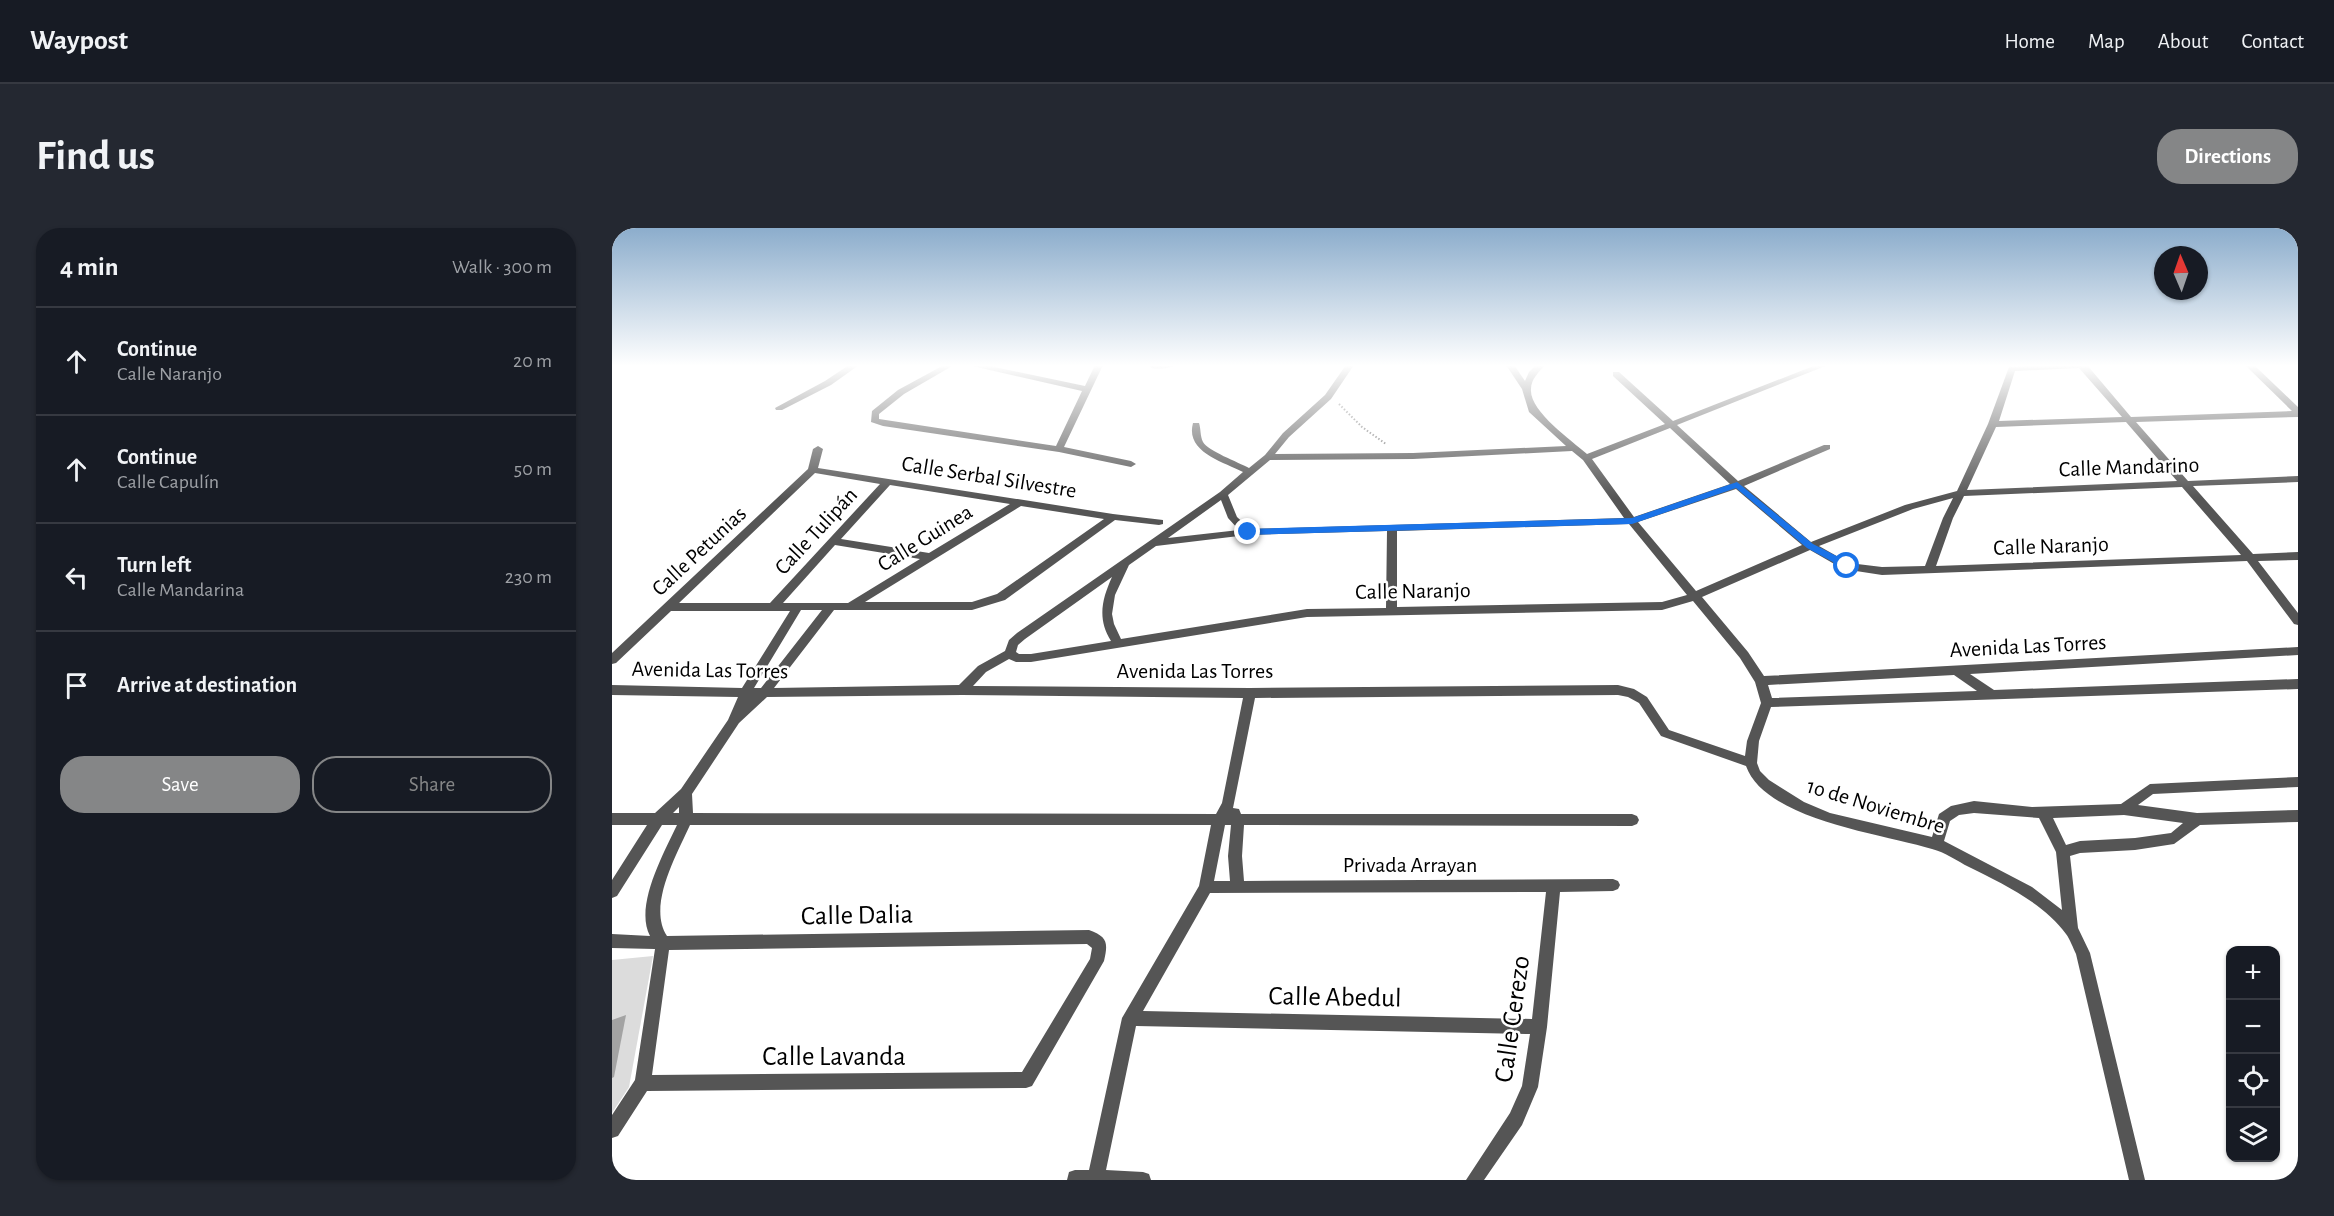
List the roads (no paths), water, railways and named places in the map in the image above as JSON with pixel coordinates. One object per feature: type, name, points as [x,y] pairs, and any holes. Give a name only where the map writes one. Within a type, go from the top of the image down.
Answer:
[{"type":"street","points":[[879,409],[874,413],[874,420],[884,423],[1059,449],[1131,464]]},
{"type":"street","points":[[1059,449],[1077,409]]},
{"type":"street","points":[[962,690],[982,669],[1010,653],[1013,643],[1022,636],[1223,494],[1268,457],[1286,435],[1314,409]]},
{"type":"street","points":[[1532,409],[1586,458],[1632,521],[1744,655],[1761,681],[1767,703],[1754,741],[1751,763]]},
{"type":"street","points":[[1655,409],[1737,485],[1810,546]]},
{"type":"street","points":[[1586,458],[1706,409]]},
{"type":"street","points":[[1929,570],[1957,494],[1993,424],[1998,409]]},
{"type":"street","points":[[2121,409],[2252,559],[2298,621]]},
{"type":"street","points":[[1993,424],[2298,413]]},
{"type":"street","points":[[1196,425],[1197,439],[1203,448],[1250,472]]},
{"type":"street","points":[[1154,543],[1248,532],[1632,521],[1737,485],[1827,447]]},
{"type":"street","points":[[1268,457],[1413,456],[1573,448]]},
{"type":"street","points":[[813,470],[818,449]]},
{"type":"street","name":"Calle Serbal Silvestre","points":[[813,470],[1113,517],[1159,522]]},
{"type":"street","name":"Calle Petunias","points":[[612,660],[813,470]]},
{"type":"street","name":"Calle Mandarino","points":[[1957,494],[2298,480]]},
{"type":"street","name":"Calle Tulipán","points":[[772,608],[888,481]]},
{"type":"street","points":[[1223,494],[1233,518],[1248,532]]},
{"type":"street","name":"Calle Naranjo","points":[[1010,653],[1016,658],[1031,658],[1307,613],[1662,606],[1697,597],[1810,546],[1909,507],[1957,494]]},
{"type":"street","name":"Calle Guinea","points":[[850,607],[1020,502]]},
{"type":"street","points":[[668,607],[972,606],[1001,597],[1113,517]]},
{"type":"street","points":[[1391,610],[1392,528]]},
{"type":"street","points":[[832,541],[930,557]]},
{"type":"street","name":"Calle Naranjo","points":[[1810,546],[1847,566],[1882,571],[2298,556]]},
{"type":"street","points":[[1118,644],[1106,620],[1106,606],[1126,562]]},
{"type":"street","points":[[612,892],[658,819],[686,793],[733,722],[746,692],[796,608]]},
{"type":"street","points":[[733,722],[764,693],[830,608]]},
{"type":"street","name":"Avenida Las Torres","points":[[1761,681],[2298,651]]},
{"type":"street","points":[[1957,671],[1992,695]]},
{"type":"street","name":"Avenida Las Torres","points":[[1767,703],[2298,684]]},
{"type":"street","name":"Avenida Las Torres","points":[[612,690],[764,693],[962,690],[1250,693],[1618,690],[1635,692],[1644,698],[1655,723],[1665,733],[1751,763]]},
{"type":"street","points":[[1097,1179],[1098,1161],[1130,1018],[1206,887],[1219,820],[1228,804],[1250,693]]},
{"type":"street","name":"1o de Noviembre","points":[[1751,763],[1755,774],[1764,784],[1799,807],[1828,818],[1936,844],[2027,891],[2071,929],[2083,953],[2137,1180]]},
{"type":"street","points":[[2124,809],[2150,789],[2298,782]]},
{"type":"street","points":[[612,1130],[643,1083],[663,943],[654,929],[653,910],[657,887],[686,819],[686,793]]},
{"type":"street","points":[[1228,804],[1238,820],[1235,856],[1238,887]]},
{"type":"street","points":[[1936,844],[1944,818],[1956,810],[1987,807],[2043,812],[2124,809],[2197,819],[2298,816]]},
{"type":"street","points":[[2043,812],[2063,852],[2071,929]]},
{"type":"street","points":[[612,819],[1632,820]]},
{"type":"street","points":[[2063,852],[2080,847],[2135,844],[2174,838],[2197,819]]},
{"type":"street","name":"Calle Cerezo","points":[[1474,1180],[1525,1103],[1530,1087],[1539,1027],[1554,885]]},
{"type":"street","name":"Privada Arrayan","points":[[1206,887],[1613,885]]},
{"type":"street","name":"Calle Dalia","points":[[612,941],[663,943],[1089,937],[1100,945],[1097,961],[1026,1080]]},
{"type":"street","name":"Calle Abedul","points":[[1130,1018],[1539,1027]]},
{"type":"street","name":"Calle Lavanda","points":[[643,1083],[1026,1080]]},
{"type":"street","points":[[1073,1179],[1098,1161]]},
{"type":"street","points":[[1073,1179],[1143,1180]]}]
